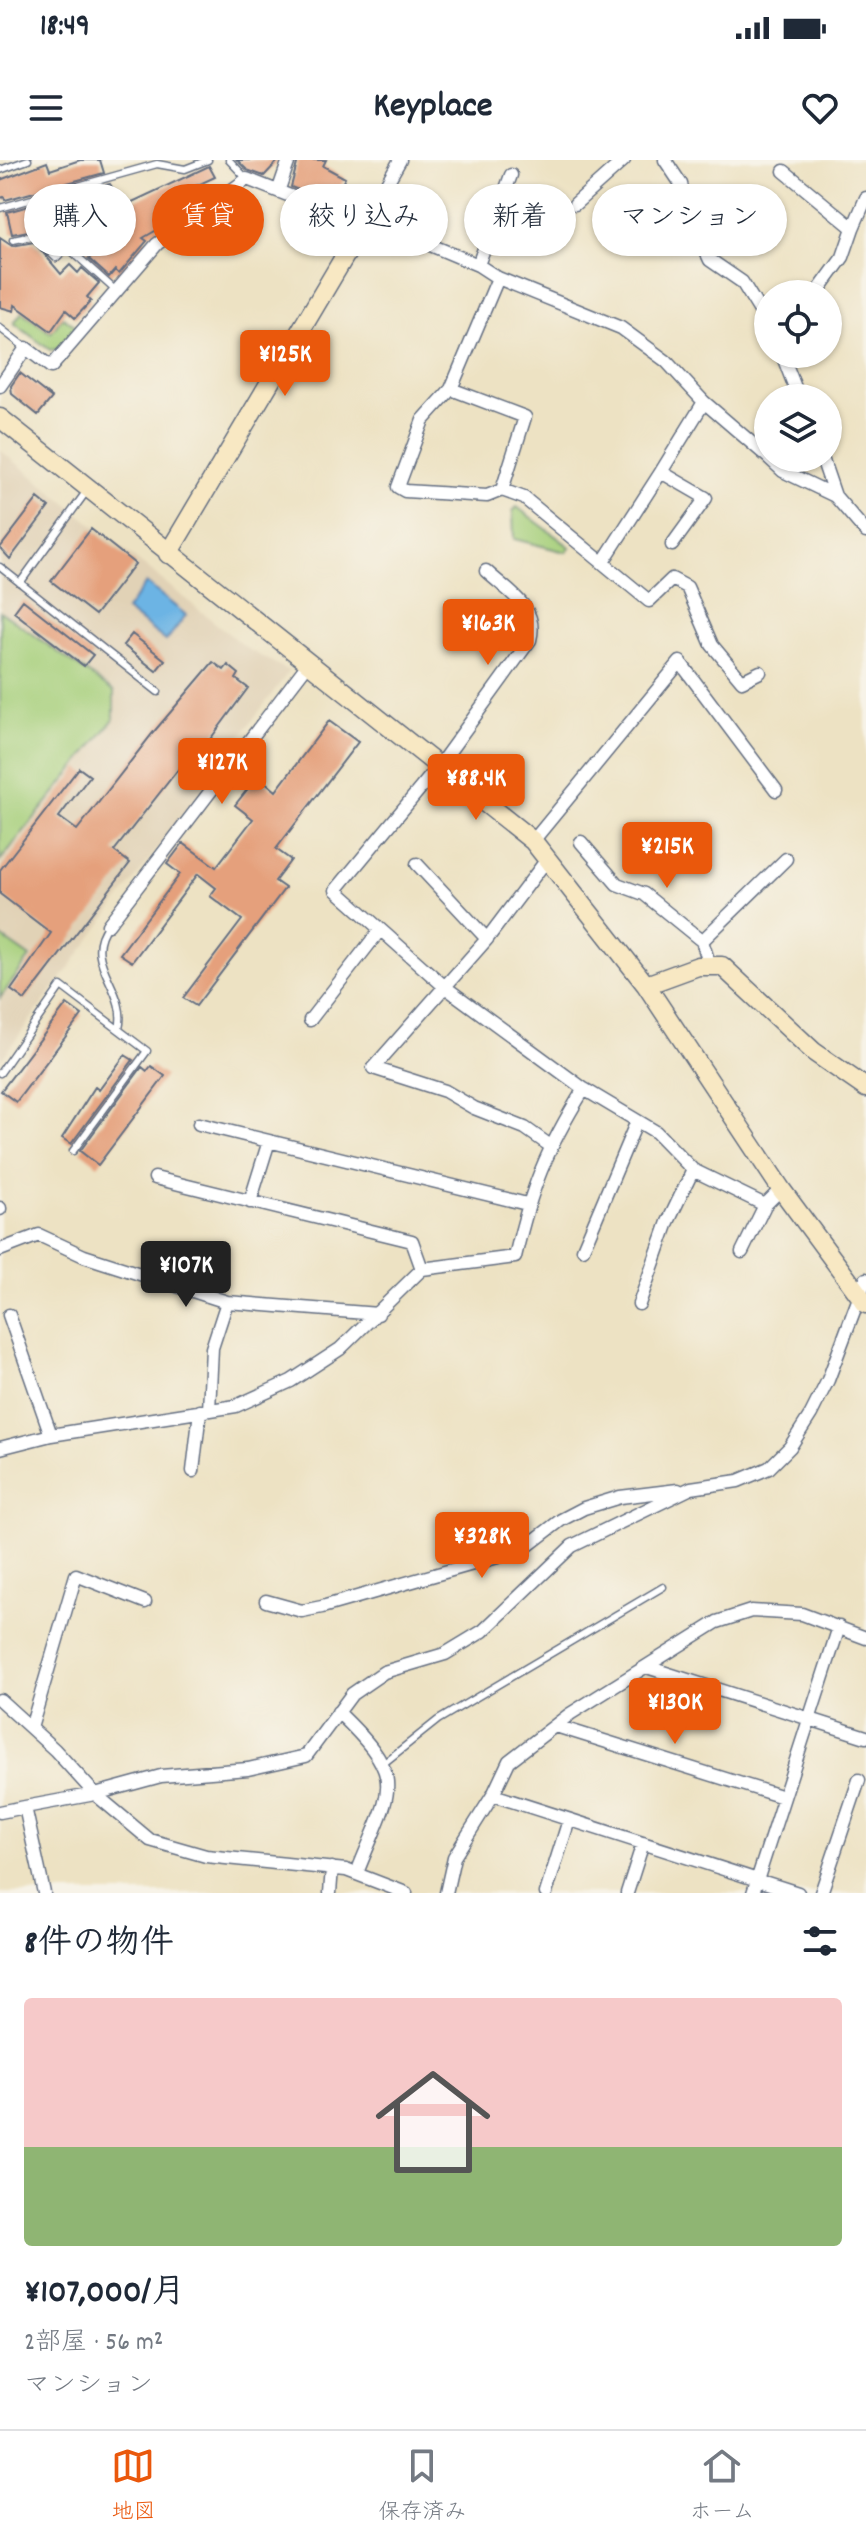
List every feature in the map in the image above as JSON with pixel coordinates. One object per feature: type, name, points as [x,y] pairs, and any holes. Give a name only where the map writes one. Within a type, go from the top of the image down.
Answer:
[{"type":"street","points":[[0,386],[26,348],[51,367],[157,244],[247,179],[279,189],[289,160]]},
{"type":"street","points":[[386,184],[400,160]]},
{"type":"street","points":[[576,203],[624,160]]},
{"type":"street","points":[[665,160],[681,184],[687,210],[710,260],[742,282],[754,301]]},
{"type":"street","points":[[784,171],[853,228]]},
{"type":"street","points":[[478,265],[511,175]]},
{"type":"street","points":[[826,280],[843,257],[866,198]]},
{"type":"street","points":[[448,254],[478,265],[498,278],[621,328],[666,361],[704,402],[754,445]]},
{"type":"street","points":[[168,554],[345,256]]},
{"type":"street","points":[[498,278],[451,389],[423,420],[398,487],[405,491],[487,496],[502,490],[524,498],[649,601],[672,579],[687,587],[712,645],[742,681],[760,672]]},
{"type":"street","points":[[451,389],[525,417],[502,490]]},
{"type":"street","points":[[603,562],[704,402]]},
{"type":"street","points":[[0,418],[533,841],[646,985],[781,1189],[864,1293],[828,1380],[790,1447],[769,1468],[738,1481],[608,1501],[561,1520],[522,1550],[322,1607],[302,1611],[266,1601]]},
{"type":"street","points":[[661,472],[706,498],[672,545]]},
{"type":"street","points":[[785,472],[835,496]]},
{"type":"street","points":[[827,472],[835,496],[866,532]]},
{"type":"street","points":[[486,571],[531,613],[535,625],[530,640],[438,767],[336,890],[445,987],[584,1089],[656,1132],[693,1170],[765,1205]]},
{"type":"street","points":[[533,841],[680,662],[776,790]]},
{"type":"street","points":[[108,925],[308,664]]},
{"type":"street","points":[[581,842],[617,884],[644,894],[702,941],[710,966]]},
{"type":"street","points":[[548,858],[487,939],[373,1068],[445,1091],[474,1108],[525,1128],[549,1145]]},
{"type":"street","points":[[702,941],[786,859]]},
{"type":"street","points":[[417,864],[487,939]]},
{"type":"street","points":[[310,1020],[380,930]]},
{"type":"street","points":[[646,985],[698,966],[722,966],[814,1052],[866,1088]]},
{"type":"street","points":[[0,1448],[51,1435],[236,1406],[291,1381],[340,1349],[422,1269],[515,1257],[527,1204],[549,1145],[584,1089]]},
{"type":"street","points":[[583,1249],[637,1121]]},
{"type":"street","points":[[199,1124],[527,1204]]},
{"type":"street","points":[[250,1202],[269,1141]]},
{"type":"street","points":[[639,1304],[668,1222],[693,1170]]},
{"type":"street","points":[[155,1178],[412,1241],[422,1269]]},
{"type":"street","points":[[742,1252],[765,1205],[781,1189]]},
{"type":"street","points":[[0,1250],[39,1235],[84,1256],[227,1302],[378,1314]]},
{"type":"street","points":[[193,1471],[212,1348],[227,1302]]},
{"type":"street","points":[[9,1315],[51,1435]]},
{"type":"street","points":[[0,1812],[95,1794],[161,1776],[248,1769],[306,1756],[352,1694],[384,1672],[445,1654],[483,1631],[572,1546],[691,1488]]},
{"type":"street","points":[[31,1728],[76,1575],[145,1602]]},
{"type":"street","points":[[446,1893],[454,1857],[493,1795],[509,1761],[556,1726],[717,1622],[751,1611],[802,1614],[865,1634]]},
{"type":"street","points":[[756,1886],[839,1627]]},
{"type":"street","points":[[647,1667],[866,1737]]},
{"type":"street","points":[[0,1700],[95,1794],[150,1840],[206,1856],[357,1873],[406,1893]]},
{"type":"street","points":[[338,1712],[369,1742],[384,1763],[390,1788],[357,1873]]},
{"type":"street","points":[[556,1726],[783,1797]]},
{"type":"street","points":[[821,1893],[859,1780]]},
{"type":"street","points":[[493,1795],[643,1843],[756,1886],[798,1893]]},
{"type":"street","points":[[25,1807],[44,1893]]},
{"type":"street","points":[[546,1893],[569,1820]]},
{"type":"street","points":[[627,1893],[643,1843]]},
{"type":"street","points":[[330,1893],[332,1868]]},
{"type":"lane","points":[[0,170],[28,160]]},
{"type":"lane","points":[[0,208],[132,169],[157,164],[185,169],[208,160]]},
{"type":"lane","points":[[229,160],[247,179]]},
{"type":"lane","points":[[13,240],[24,238]]},
{"type":"lane","points":[[77,256],[115,290]]},
{"type":"lane","points":[[0,328],[26,348]]},
{"type":"lane","points":[[20,583],[89,489]]},
{"type":"lane","points":[[0,567],[158,692]]},
{"type":"lane","points":[[108,925],[98,944],[99,959],[120,999],[123,1013],[119,1029]]},
{"type":"lane","points":[[0,1073],[61,986],[147,1051],[73,1151]]},
{"type":"lane","points":[[384,1763],[438,1720],[663,1587]]},
{"type":"shaded area","points":[[0,450],[249,650],[289,671],[0,1061]]},
{"type":"green space","points":[[22,312],[51,333],[63,317],[77,327],[58,349],[50,350],[14,323]]},
{"type":"green space","points":[[517,507],[570,547],[566,552],[514,539],[513,511]]},
{"type":"green space","points":[[0,611],[114,692],[114,719],[0,861]]},
{"type":"green space","points":[[0,936],[30,957],[0,998]]},
{"type":"water","points":[[146,583],[186,615],[166,641],[126,610]]},
{"type":"building","points":[[80,160],[100,160],[104,173],[64,184],[24,184],[24,195],[5,200],[4,197],[0,198],[0,180],[47,162],[50,170]]},
{"type":"building","points":[[237,160],[279,160],[264,176],[247,170]]},
{"type":"building","points":[[298,160],[326,160],[323,166],[345,178],[342,184],[292,184]]},
{"type":"building","points":[[209,166],[215,177],[200,184],[171,184]]},
{"type":"building","points":[[152,193],[152,233],[143,238],[147,241],[136,254],[136,200]]},
{"type":"building","points":[[24,207],[24,232],[12,234],[7,212]]},
{"type":"building","points":[[0,238],[12,246],[24,244],[24,256],[46,256],[61,274],[70,265],[78,273],[82,268],[99,283],[87,297],[91,301],[75,318],[66,310],[51,331],[15,305],[14,311],[0,307]]},
{"type":"building","points":[[91,256],[134,256],[119,274],[115,270],[109,277],[89,259]]},
{"type":"building","points":[[20,373],[52,398],[38,415],[12,394],[11,386]]},
{"type":"building","points":[[38,498],[49,507],[10,559],[0,548]]},
{"type":"building","points":[[91,529],[135,564],[95,615],[51,581]]},
{"type":"building","points":[[23,600],[93,655],[84,666],[14,612]]},
{"type":"building","points":[[132,634],[165,660],[156,671],[123,645]]},
{"type":"building","points":[[213,662],[224,670],[228,665],[239,674],[236,679],[248,688],[197,757],[191,753],[114,851],[130,863],[25,1000],[11,990],[51,933],[0,894],[0,870],[79,768],[90,776],[59,817],[77,830]]},
{"type":"building","points":[[329,721],[358,742],[276,849],[291,860],[275,881],[285,888],[196,1006],[183,998],[242,920],[210,896],[216,888],[198,874],[132,962],[120,954],[180,874],[167,864],[183,843],[216,867],[253,819],[235,805],[258,776],[276,791]]},
{"type":"building","points":[[67,1004],[82,1015],[16,1102],[1,1091]]},
{"type":"building","points":[[125,1055],[133,1060],[71,1144],[62,1138],[95,1087],[99,1090]]},
{"type":"building","points":[[151,1066],[165,1076],[98,1165],[80,1151],[142,1067],[147,1071]]}]
